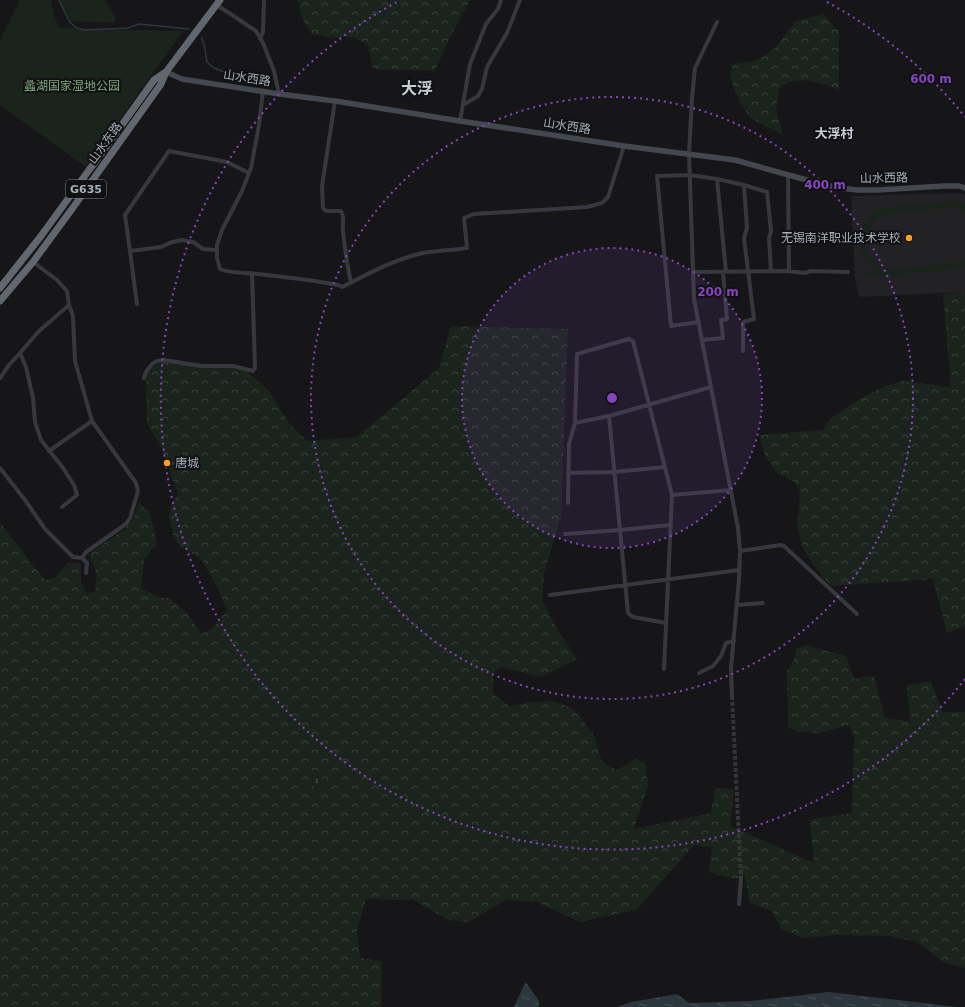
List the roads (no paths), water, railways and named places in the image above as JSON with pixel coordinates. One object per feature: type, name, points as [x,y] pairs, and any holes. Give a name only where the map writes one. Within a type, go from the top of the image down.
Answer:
[{"type":"highway","name":"山水东路","points":[[0,301],[72,209],[161,84],[166,72],[218,2]]},
{"type":"highway","name":"山水东路","points":[[0,288],[41,236],[154,80],[166,72]]},
{"type":"street","points":[[260,39],[263,32],[264,0]]},
{"type":"street","points":[[460,121],[470,64],[486,24],[498,9],[501,0]]},
{"type":"street","points":[[463,105],[478,96],[482,89],[487,67],[507,33],[520,0]]},
{"type":"street","points":[[218,2],[256,31],[274,71],[279,94]]},
{"type":"street","points":[[717,22],[695,68],[689,154],[694,299],[738,528],[740,551],[731,668],[732,696]]},
{"type":"street","name":"山水西路","points":[[166,72],[182,79],[624,146],[735,160],[821,184],[857,190],[944,186],[959,186],[965,188]]},
{"type":"street","points":[[263,91],[249,173],[242,191],[222,230],[217,245],[216,258],[220,269],[226,272],[252,273],[313,280],[342,287],[384,266],[416,255],[435,251],[467,248],[464,218],[474,214],[588,207],[602,203],[608,197],[624,146]]},
{"type":"street","points":[[335,101],[322,186],[323,208],[326,211],[341,211],[343,216],[345,250],[351,282]]},
{"type":"street","points":[[136,304],[125,215],[169,152],[227,162],[249,173]]},
{"type":"street","points":[[699,322],[671,326],[657,176],[690,175],[717,179],[767,192],[771,231],[769,238],[771,271]]},
{"type":"street","points":[[788,175],[789,271]]},
{"type":"street","points":[[702,340],[723,338],[721,320],[727,319],[717,179]]},
{"type":"street","points":[[743,351],[743,322],[754,318],[744,238],[748,228],[744,185]]},
{"type":"street","points":[[130,251],[161,248],[172,242],[182,240],[193,242],[203,249],[217,250]]},
{"type":"street","points":[[32,262],[58,280],[67,291],[69,305],[73,316],[75,361],[92,420],[136,483],[138,491],[130,518],[126,524],[86,552],[82,558]]},
{"type":"street","points":[[694,272],[848,272]]},
{"type":"street","points":[[144,378],[146,372],[152,364],[157,361],[164,360],[201,366],[233,366],[253,371],[255,368],[252,273]]},
{"type":"street","points":[[0,378],[9,365],[39,331],[69,305]]},
{"type":"street","points":[[568,504],[569,444],[575,423],[577,354],[629,339],[633,341],[672,495],[664,669]]},
{"type":"street","points":[[20,353],[26,368],[33,398],[35,422],[41,440],[74,485],[77,496],[62,508]]},
{"type":"street","points":[[575,423],[609,416],[711,387]]},
{"type":"street","points":[[609,416],[628,613],[632,617],[666,623]]},
{"type":"street","points":[[49,451],[92,420]]},
{"type":"street","points":[[568,473],[614,472],[665,467]]},
{"type":"street","points":[[0,468],[45,529],[73,558],[82,558],[88,564],[86,573]]},
{"type":"street","points":[[672,495],[731,490]]},
{"type":"street","points":[[565,534],[670,525]]},
{"type":"street","points":[[740,551],[780,545],[784,546],[857,614]]},
{"type":"street","points":[[550,595],[739,570]]},
{"type":"street","points":[[737,605],[762,603]]},
{"type":"street","points":[[699,673],[713,666],[721,656],[726,643],[734,641]]},
{"type":"street","points":[[739,904],[741,878]]},
{"type":"water","points":[[525,983],[539,1001],[539,1007],[514,1007]]},
{"type":"water","points":[[829,992],[957,1007],[617,1007],[631,1002],[677,994],[689,1003],[751,1001]]},
{"type":"waterway","points":[[59,0],[69,21],[75,27],[84,30],[128,28],[139,24],[189,29]]},
{"type":"waterway","points":[[202,38],[207,62],[214,68],[227,73]]},
{"type":"tunnel","points":[[732,696],[741,878]]},
{"type":"place","name":"无锡南洋职业技术学校","points":[[909,238]]},
{"type":"place","name":"唐城","points":[[167,463]]},
{"type":"district","name":"大浮","points":[[417,88]]},
{"type":"district","name":"大浮村","points":[[834,133]]},
{"type":"park label","name":"蠡湖国家湿地公园","points":[[72,86]]}]
